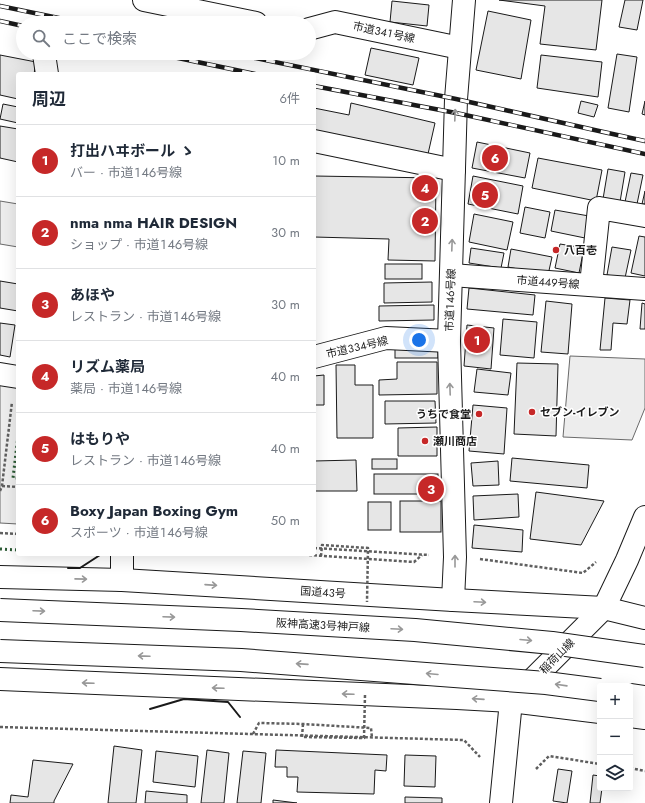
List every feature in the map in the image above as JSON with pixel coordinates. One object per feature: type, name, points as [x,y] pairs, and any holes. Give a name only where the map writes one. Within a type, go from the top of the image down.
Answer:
[{"type":"main road","points":[[144,0],[222,16]]},
{"type":"main road","name":"市道１４６号線","points":[[453,600],[455,557],[449,341],[456,98],[464,0]]},
{"type":"main road","name":"市道３４１号線","points":[[316,27],[335,22],[460,48]]},
{"type":"main road","points":[[316,141],[454,170]]},
{"type":"main road","points":[[591,285],[599,208],[645,216]]},
{"type":"main road","name":"市道４４９号線","points":[[451,275],[645,288]]},
{"type":"main road","name":"市道３３４号線","points":[[316,356],[386,338],[449,341]]},
{"type":"main road","points":[[0,374],[16,377]]},
{"type":"main road","name":"稲荷山線","points":[[511,702],[604,608],[645,517]]},
{"type":"main road","points":[[122,556],[122,580]]},
{"type":"main road","name":"国道43号","points":[[0,577],[122,580],[604,608],[645,618]]},
{"type":"main road","name":"阪神高速3号神戸線","points":[[0,610],[241,620],[415,630],[552,643],[645,656]]},
{"type":"main road","points":[[0,650],[249,660],[546,683],[597,690]]},
{"type":"main road","points":[[0,679],[442,697],[511,702],[597,712]]},
{"type":"main road","points":[[633,695],[645,697]]},
{"type":"main road","points":[[501,803],[511,702]]},
{"type":"main road","points":[[633,716],[645,718]]},
{"type":"path","points":[[0,491],[2,486],[12,402]]},
{"type":"path","points":[[2,486],[16,487]]},
{"type":"path","points":[[0,533],[16,534]]},
{"type":"path","points":[[321,556],[322,545]]},
{"type":"path","points":[[316,556],[414,562],[422,554]]},
{"type":"path","points":[[253,734],[259,722],[371,728],[372,738]]},
{"type":"path","points":[[0,727],[464,740],[482,760]]},
{"type":"path","points":[[536,769],[550,756],[597,764]]},
{"type":"path","points":[[633,768],[645,770]]},
{"type":"shaded area","points":[[0,201],[16,204],[16,247],[0,244]]},
{"type":"shaded area","points":[[570,356],[645,359],[645,408],[632,440],[563,437]]},
{"type":"shaded area","points":[[0,382],[16,385],[16,524],[0,523]]},
{"type":"building","points":[[499,0],[602,0],[596,50],[540,44],[545,6]]},
{"type":"building","points":[[625,0],[643,0],[637,30],[619,27]]},
{"type":"building","points":[[392,1],[429,5],[427,26],[390,22]]},
{"type":"building","points":[[488,11],[531,20],[521,79],[476,70]]},
{"type":"building","points":[[371,48],[419,58],[413,85],[365,75]]},
{"type":"building","points":[[617,54],[637,57],[629,112],[608,108]]},
{"type":"building","points":[[0,55],[16,58],[16,60],[36,62],[34,72],[16,72],[16,99],[0,95]]},
{"type":"building","points":[[541,55],[602,62],[598,97],[537,88]]},
{"type":"building","points":[[581,101],[598,105],[594,117],[578,113]]},
{"type":"building","points":[[645,101],[645,115],[642,114]]},
{"type":"building","points":[[351,103],[435,123],[428,154],[316,131],[316,108],[349,115]]},
{"type":"building","points":[[3,104],[16,107],[16,123],[0,119]]},
{"type":"building","points":[[0,126],[16,129],[16,162],[0,158]]},
{"type":"building","points":[[477,142],[530,153],[525,178],[472,168]]},
{"type":"building","points":[[538,158],[602,170],[596,201],[532,188]]},
{"type":"building","points":[[608,169],[625,172],[620,202],[603,199]]},
{"type":"building","points":[[631,173],[643,175],[637,204],[625,202]]},
{"type":"building","points":[[316,176],[436,178],[435,261],[388,260],[389,239],[316,237]]},
{"type":"building","points":[[473,176],[523,186],[518,214],[468,204]]},
{"type":"building","points":[[645,191],[645,204],[642,204]]},
{"type":"building","points":[[525,207],[550,212],[545,238],[520,233]]},
{"type":"building","points":[[555,210],[589,216],[585,238],[551,231]]},
{"type":"building","points":[[474,214],[513,222],[507,250],[469,242]]},
{"type":"building","points":[[639,236],[645,237],[645,276],[631,273]]},
{"type":"building","points":[[560,244],[584,248],[579,273],[555,268]]},
{"type":"building","points":[[612,247],[631,250],[625,278],[607,275]]},
{"type":"building","points":[[471,248],[504,253],[501,268],[469,263]]},
{"type":"building","points":[[511,249],[552,257],[548,275],[508,267]]},
{"type":"building","points":[[385,264],[422,264],[422,279],[385,279]]},
{"type":"building","points":[[0,281],[16,284],[16,311],[0,308]]},
{"type":"building","points":[[432,282],[432,302],[384,303],[384,283]]},
{"type":"building","points":[[469,288],[535,295],[533,315],[467,309]]},
{"type":"building","points":[[605,298],[630,300],[627,324],[613,323],[611,350],[600,350]]},
{"type":"building","points":[[546,301],[572,304],[568,354],[541,352]]},
{"type":"building","points":[[642,303],[645,304],[645,329],[640,329]]},
{"type":"building","points":[[434,305],[434,320],[379,321],[379,306]]},
{"type":"building","points":[[503,319],[537,322],[534,358],[500,355]]},
{"type":"building","points":[[0,323],[15,325],[10,357],[0,355]]},
{"type":"building","points":[[467,325],[494,328],[491,369],[464,366]]},
{"type":"building","points":[[395,344],[438,344],[438,358],[395,358]]},
{"type":"building","points":[[397,362],[437,362],[437,394],[379,395],[379,380],[397,379]]},
{"type":"building","points":[[517,363],[558,364],[556,436],[514,434]]},
{"type":"building","points":[[336,365],[355,365],[355,385],[373,385],[373,438],[337,438]]},
{"type":"building","points":[[477,369],[511,373],[508,395],[474,392]]},
{"type":"building","points":[[324,375],[324,405],[316,405],[316,376]]},
{"type":"building","points":[[385,401],[435,401],[436,423],[385,424]]},
{"type":"building","points":[[473,405],[507,408],[504,454],[469,451]]},
{"type":"building","points":[[437,427],[437,456],[398,456],[398,428]]},
{"type":"building","points":[[512,458],[589,465],[587,488],[510,481]]},
{"type":"building","points":[[372,459],[397,459],[397,469],[372,469]]},
{"type":"building","points":[[356,460],[357,491],[316,491],[316,461]]},
{"type":"building","points":[[498,461],[499,485],[473,486],[471,463]]},
{"type":"building","points":[[374,474],[438,474],[438,494],[374,494]]},
{"type":"building","points":[[536,492],[604,501],[581,545],[530,539]]},
{"type":"building","points":[[518,494],[519,517],[474,520],[473,496]]},
{"type":"building","points":[[400,501],[441,501],[441,532],[400,532]]},
{"type":"building","points":[[368,502],[391,502],[391,530],[368,530]]},
{"type":"building","points":[[474,525],[523,530],[522,552],[472,548]]},
{"type":"building","points":[[114,746],[142,750],[136,803],[108,803]]},
{"type":"building","points":[[207,750],[229,753],[224,803],[201,803]]},
{"type":"building","points":[[276,750],[387,755],[386,771],[375,770],[374,794],[297,792],[298,777],[287,777],[287,767],[275,767]]},
{"type":"building","points":[[156,751],[198,756],[195,787],[153,782]]},
{"type":"building","points":[[243,751],[266,753],[261,803],[237,803]]},
{"type":"building","points":[[405,755],[436,756],[435,787],[404,786]]},
{"type":"building","points":[[33,760],[73,764],[54,803],[10,803],[11,795],[28,797]]},
{"type":"building","points":[[558,769],[572,771],[567,803],[553,801]]},
{"type":"building","points":[[593,775],[597,776],[597,791],[602,791],[600,803],[590,803]]},
{"type":"building","points":[[146,791],[187,795],[187,803],[145,803]]},
{"type":"building","points":[[405,797],[442,798],[442,803],[405,803]]},
{"type":"building","points":[[273,800],[297,803],[273,803]]},
{"type":"railway","points":[[0,6],[49,16]]},
{"type":"railway","points":[[0,21],[16,24]]},
{"type":"railway","points":[[188,60],[245,72]]},
{"type":"railway","points":[[265,60],[456,99],[645,141]]},
{"type":"railway","points":[[316,86],[456,113],[645,154]]},
{"type":"hedge","points":[[16,453],[13,478],[16,478]]},
{"type":"hedge","points":[[0,549],[16,550]]},
{"type":"wall","points":[[68,568],[80,568],[98,556]]},
{"type":"wall","points":[[150,709],[184,699],[228,702],[240,717]]},
{"type":"place","name":"Boxy Japan Boxing Gym","points":[[495,158]]},
{"type":"place","name":"リズム薬局","points":[[425,188]]},
{"type":"place","name":"はもりや","points":[[485,195]]},
{"type":"place","name":"nma nma HAIR DESIGN","points":[[425,221]]},
{"type":"place","name":"八百壱","points":[[556,250]]},
{"type":"place","name":"打出ハヰボール ゝ","points":[[477,340]]},
{"type":"place","name":"セブン-イレブン","points":[[532,412]]},
{"type":"place","name":"うちで食堂","points":[[479,414]]},
{"type":"place","name":"瀬川商店","points":[[425,441]]},
{"type":"place","name":"あほや","points":[[431,489]]}]
